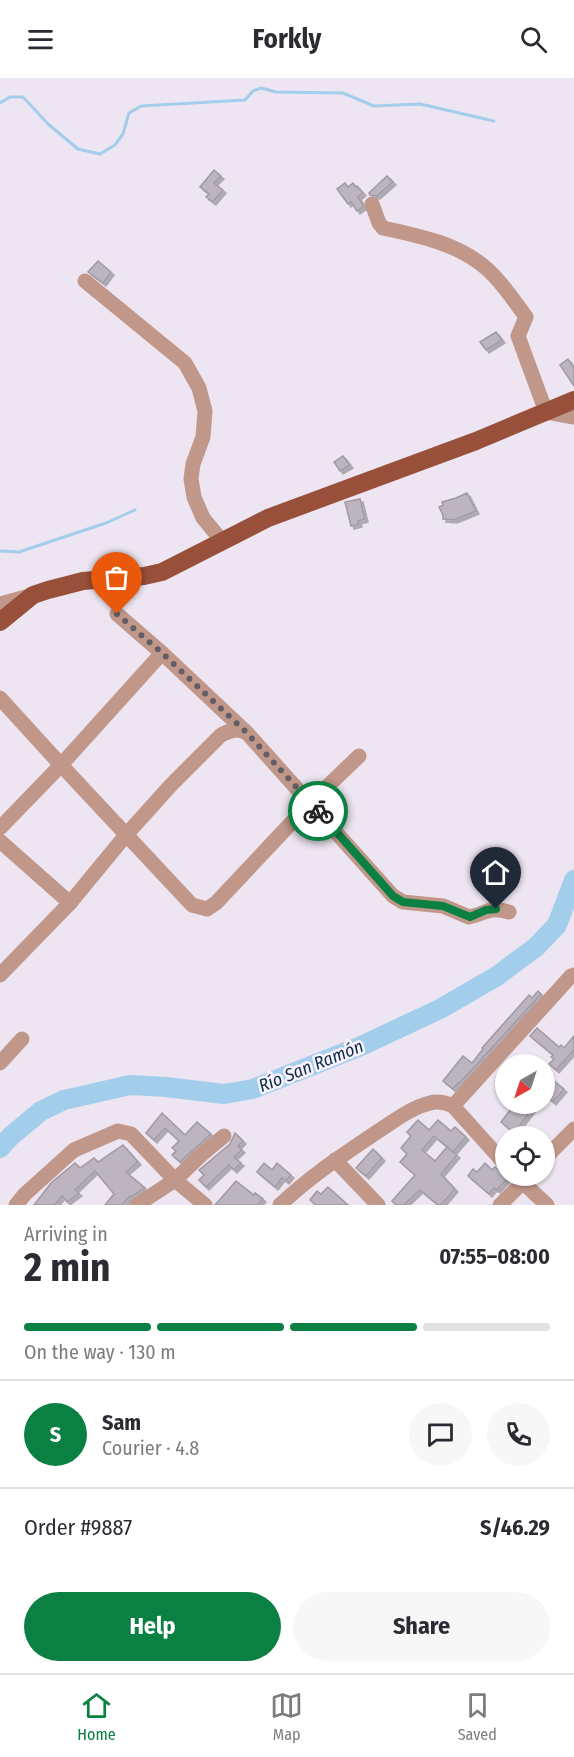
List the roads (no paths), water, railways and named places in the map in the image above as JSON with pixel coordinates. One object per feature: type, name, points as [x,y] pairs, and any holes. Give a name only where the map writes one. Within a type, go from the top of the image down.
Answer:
[{"type":"main road","points":[[0,622],[33,595],[83,581],[144,576],[162,572],[268,518],[476,441],[574,400]]},
{"type":"street","points":[[372,204],[383,228],[428,239],[462,251],[488,269],[526,317],[518,336],[546,411],[574,417]]},
{"type":"street","points":[[85,281],[185,363],[199,388],[206,411],[203,437],[193,464],[191,479],[194,498],[203,518],[222,541]]},
{"type":"street","points":[[0,604],[33,595]]},
{"type":"street","points":[[117,614],[247,733],[393,896],[403,902],[443,906],[470,917],[486,910],[496,909],[509,912]]},
{"type":"street","points":[[0,828],[61,765],[162,653]]},
{"type":"street","points":[[0,698],[192,904],[207,909],[216,903],[310,802],[359,756]]},
{"type":"street","points":[[0,975],[70,903],[171,785],[221,735],[230,730],[239,729],[247,733]]},
{"type":"street","points":[[0,841],[70,903]]},
{"type":"street","points":[[453,1106],[574,975]]},
{"type":"street","points":[[0,1063],[22,1040]]},
{"type":"street","points":[[280,1205],[302,1184],[335,1160],[412,1109],[433,1102],[453,1106],[495,1153]]},
{"type":"street","points":[[555,1149],[574,1129]]},
{"type":"street","points":[[16,1205],[74,1150],[118,1131],[132,1134],[175,1180],[205,1205]]},
{"type":"street","points":[[137,1205],[175,1180],[224,1136]]},
{"type":"street","points":[[335,1160],[378,1205]]},
{"type":"street","points":[[500,1205],[515,1186]]},
{"type":"street","points":[[529,1186],[547,1205]]},
{"type":"waterway","points":[[0,103],[10,97],[23,97],[48,124],[78,149],[100,154],[115,145],[123,134],[129,113],[141,106],[245,100],[253,91],[261,88],[276,92],[343,93],[374,106],[420,104],[494,121]]},
{"type":"waterway","points":[[0,551],[19,552],[106,523],[135,510]]},
{"type":"waterway","name":"Río San Ramón","points":[[0,1148],[41,1111],[64,1100],[130,1085],[224,1094],[253,1089],[361,1046],[440,1009],[497,976],[536,947],[557,925],[574,880]]}]
